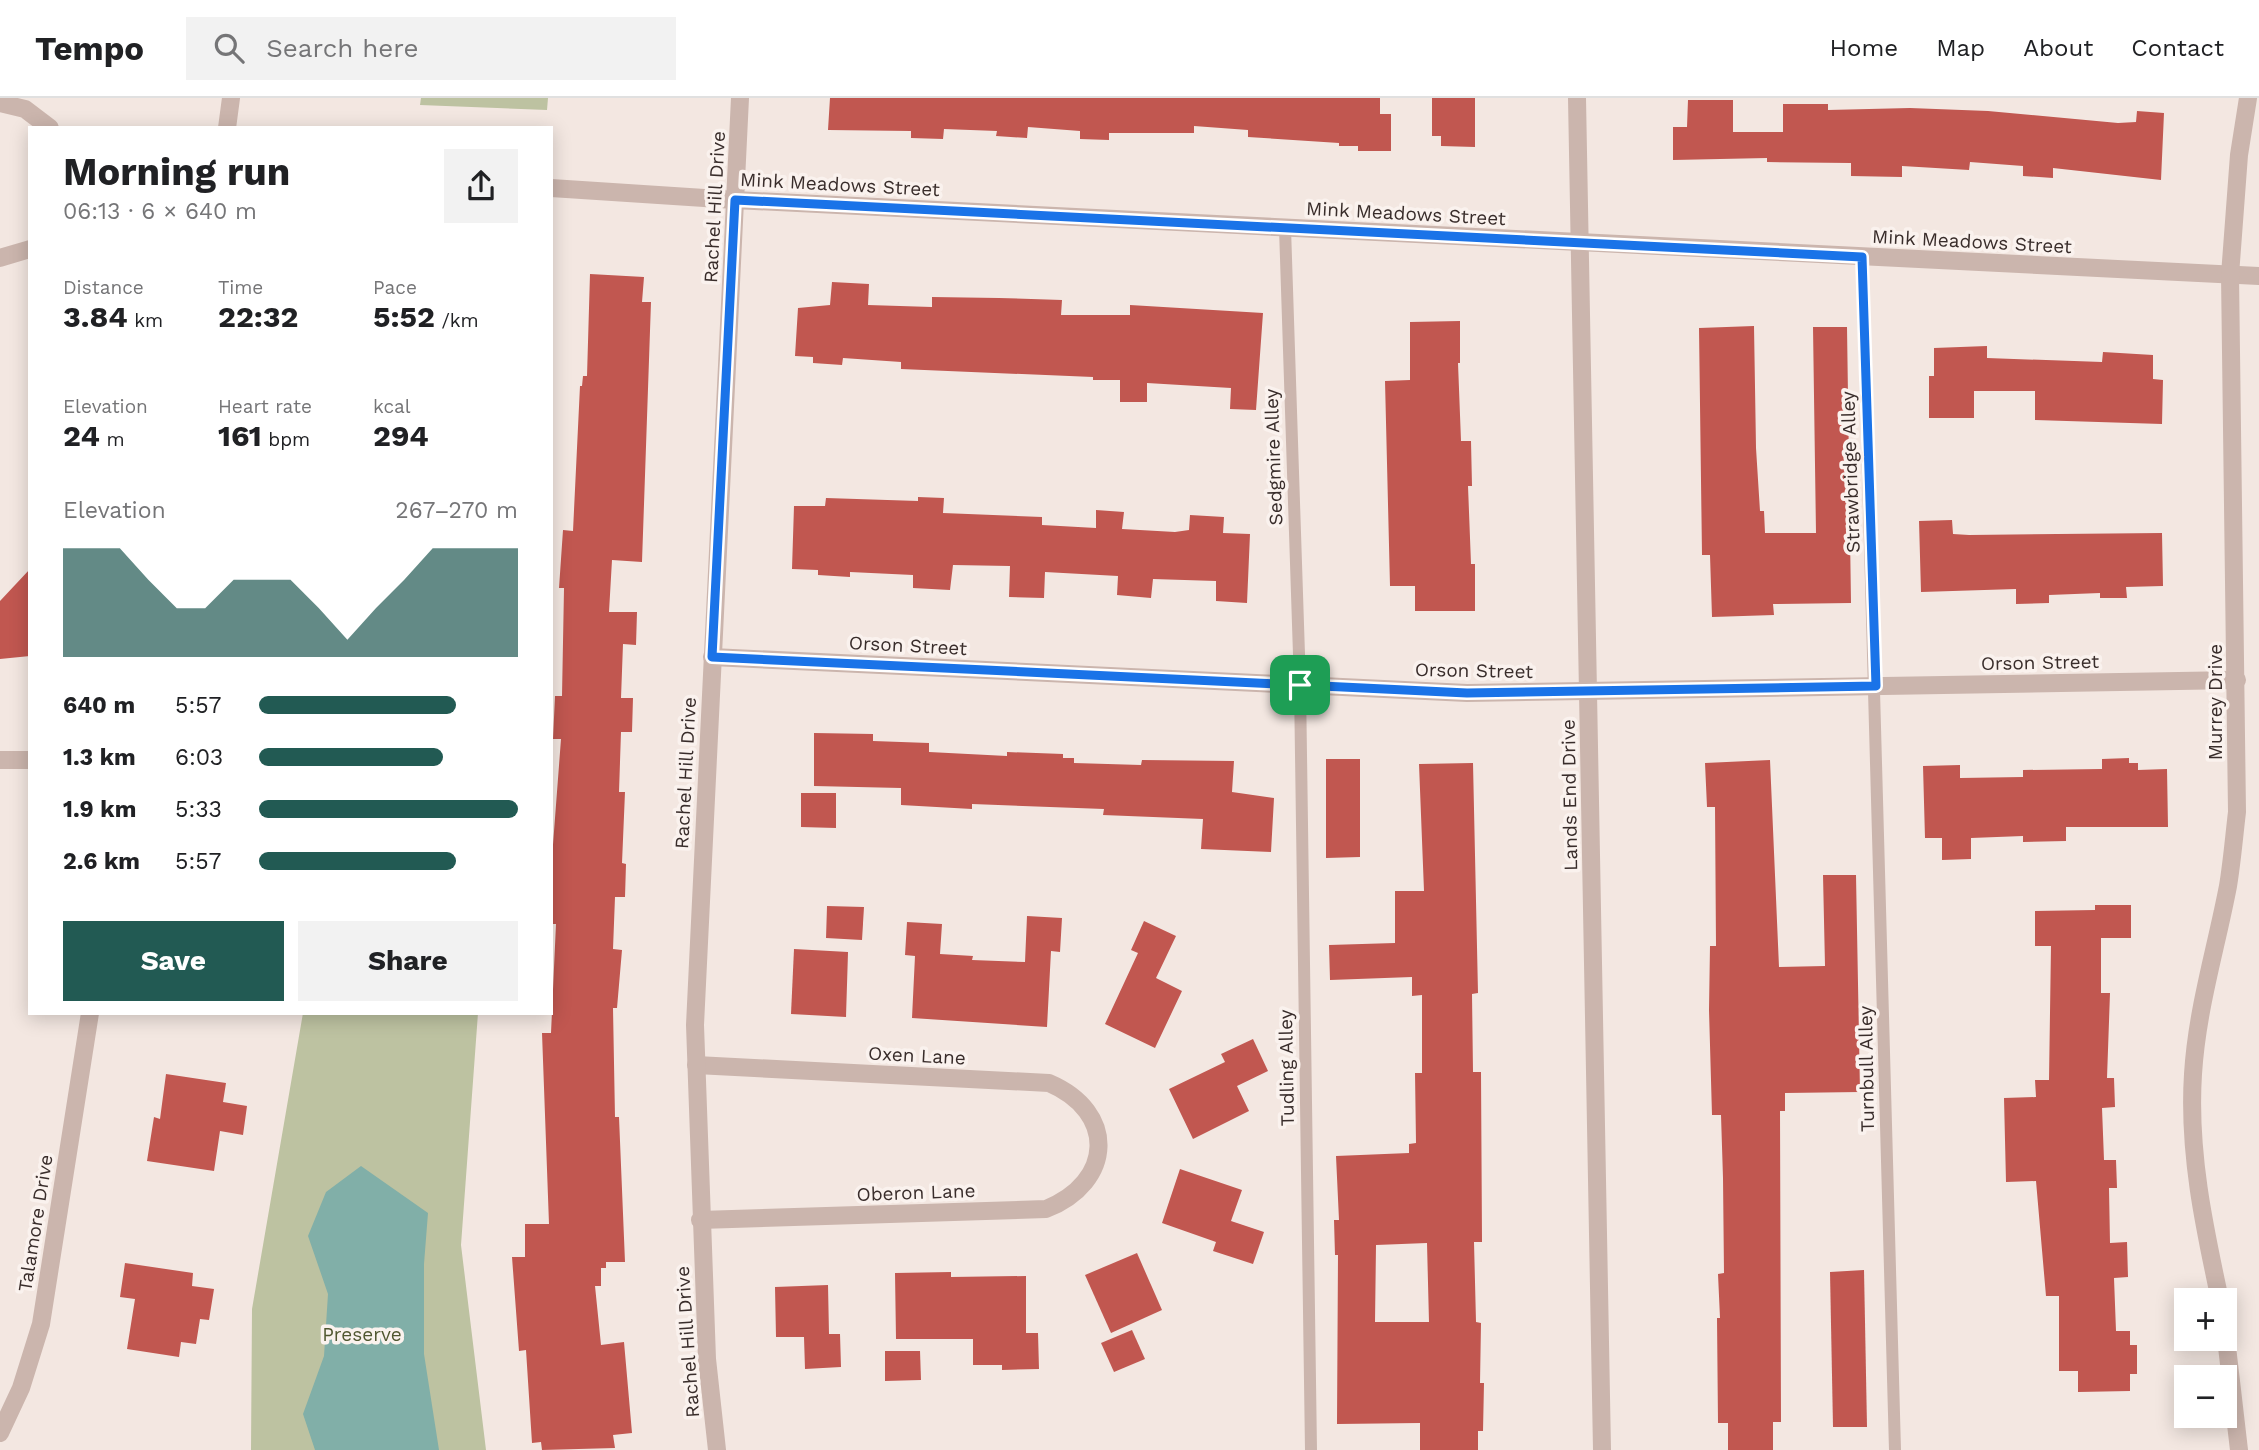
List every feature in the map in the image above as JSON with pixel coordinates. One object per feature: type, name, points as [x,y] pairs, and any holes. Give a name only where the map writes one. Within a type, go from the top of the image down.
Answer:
[{"type":"street","points":[[227,126],[231,98]]},
{"type":"street","name":"Rachel Hill Drive","points":[[717,1450],[706,1359],[695,1011],[740,98]]},
{"type":"street","name":"Lands End Drive","points":[[1577,98],[1602,1450]]},
{"type":"street","name":"Murrey Drive","points":[[2217,1288],[2202,1219],[2195,1158],[2193,1075],[2201,1000],[2228,885],[2237,812],[2230,275],[2239,155],[2248,98]]},
{"type":"street","points":[[0,103],[25,109],[47,126]]},
{"type":"street","name":"Mink Meadows Street","points":[[553,188],[735,200],[2259,276]]},
{"type":"street","points":[[0,258],[28,250]]},
{"type":"street","name":"Orson Street","points":[[712,657],[1467,693],[2236,680]]},
{"type":"street","points":[[0,760],[28,760]]},
{"type":"street","name":"Talamore Drive","points":[[0,1433],[21,1388],[41,1324],[90,1015]]},
{"type":"street","name":"Oxen Lane","points":[[696,1065],[1049,1083],[1070,1092],[1087,1109],[1097,1131],[1099,1146]]},
{"type":"street","name":"Oberon Lane","points":[[700,1220],[1046,1209],[1069,1200],[1087,1183],[1097,1162],[1099,1146]]},
{"type":"street","points":[[2227,1351],[2238,1450]]},
{"type":"lane","name":"Sedgmire Alley","points":[[1285,228],[1300,685]]},
{"type":"lane","name":"Strawbridge Alley","points":[[1862,257],[1876,686]]},
{"type":"lane","name":"Tudling Alley","points":[[1300,685],[1311,1450]]},
{"type":"lane","name":"Turnbull Alley","points":[[1876,686],[1895,1450]]},
{"type":"green space","points":[[421,98],[548,98],[547,110],[420,105]]},
{"type":"green space","name":"Preserve","points":[[303,1015],[478,1015],[461,1245],[486,1450],[251,1450],[252,1309]]},
{"type":"water","points":[[361,1166],[428,1213],[424,1264],[424,1354],[439,1450],[315,1450],[303,1414],[324,1356],[328,1294],[308,1236],[326,1192]]},
{"type":"building","points":[[830,98],[1380,98],[1380,114],[1391,114],[1391,151],[1358,151],[1358,146],[1339,146],[1339,143],[1248,137],[1248,130],[1194,126],[1194,133],[1109,133],[1109,140],[1080,139],[1080,131],[1028,127],[1027,138],[996,136],[997,131],[944,129],[943,139],[911,138],[911,131],[828,130]]},
{"type":"building","points":[[1432,98],[1475,98],[1475,147],[1441,146],[1441,136],[1432,136]]},
{"type":"building","points":[[1688,100],[1733,100],[1733,132],[1783,132],[1783,104],[1828,104],[1828,110],[1910,108],[1988,111],[2118,123],[2136,122],[2137,111],[2164,113],[2161,180],[2053,168],[2053,178],[2023,176],[2023,166],[1970,162],[1969,170],[1902,166],[1902,177],[1851,176],[1851,163],[1767,162],[1767,158],[1673,160],[1673,127],[1687,127]]},
{"type":"building","points":[[590,274],[644,277],[642,302],[651,302],[642,562],[612,560],[609,612],[637,612],[636,645],[623,644],[621,698],[633,698],[632,732],[621,732],[619,792],[625,792],[622,863],[626,864],[625,897],[615,897],[613,949],[622,950],[617,1008],[613,1008],[615,1117],[619,1117],[625,1262],[606,1262],[606,1268],[601,1268],[601,1286],[595,1286],[601,1345],[624,1342],[632,1433],[613,1435],[615,1448],[542,1450],[541,1442],[532,1443],[526,1350],[519,1351],[512,1257],[525,1257],[525,1224],[549,1224],[542,1033],[551,1033],[553,1015],[556,924],[553,924],[553,845],[561,739],[553,739],[555,696],[562,696],[564,588],[559,588],[563,530],[573,531],[580,386],[583,376],[587,376]]},
{"type":"building","points":[[832,282],[869,284],[868,305],[932,307],[932,297],[999,298],[1062,300],[1061,315],[1130,315],[1130,305],[1263,313],[1256,410],[1230,409],[1231,388],[1147,383],[1147,402],[1120,402],[1120,380],[901,369],[901,362],[843,358],[842,365],[813,363],[813,357],[795,356],[798,308],[830,305]]},
{"type":"building","points":[[1460,321],[1458,363],[1461,441],[1471,441],[1472,486],[1468,486],[1471,564],[1475,564],[1475,611],[1415,611],[1415,586],[1390,586],[1385,381],[1410,380],[1410,322]]},
{"type":"building","points":[[1754,326],[1756,448],[1760,511],[1764,511],[1765,533],[1816,533],[1813,327],[1847,327],[1851,603],[1773,604],[1774,615],[1712,617],[1710,555],[1702,555],[1699,328]]},
{"type":"building","points":[[1987,346],[1987,358],[2102,362],[2103,352],[2153,355],[2153,379],[2163,380],[2162,424],[2035,420],[2035,391],[1974,391],[1974,418],[1929,418],[1929,376],[1934,376],[1934,348]]},
{"type":"building","points":[[918,497],[944,498],[943,513],[1042,517],[1042,525],[1096,528],[1096,510],[1124,512],[1122,529],[1175,532],[1189,530],[1190,515],[1224,517],[1223,533],[1250,534],[1247,603],[1216,601],[1216,581],[1153,579],[1151,598],[1117,595],[1118,576],[1045,572],[1044,598],[1009,597],[1010,566],[953,565],[950,590],[913,588],[913,575],[850,572],[850,577],[818,575],[818,570],[792,569],[794,506],[825,506],[826,498],[918,501]]},
{"type":"building","points":[[1952,520],[1953,534],[1969,535],[2162,533],[2163,586],[2126,587],[2127,598],[2100,598],[2100,593],[2049,595],[2049,603],[2016,604],[2016,589],[1921,592],[1919,521]]},
{"type":"building","points":[[28,571],[28,656],[0,659],[0,601]]},
{"type":"building","points":[[814,733],[873,734],[873,741],[929,743],[929,752],[1007,756],[1007,752],[1063,754],[1063,758],[1074,758],[1074,763],[1141,765],[1142,760],[1234,761],[1232,792],[1274,798],[1271,852],[1201,849],[1203,819],[1103,815],[1104,809],[972,804],[972,809],[901,805],[901,788],[814,786]]},
{"type":"building","points":[[2129,758],[2129,763],[2138,763],[2138,770],[2167,769],[2168,827],[2066,827],[2066,841],[2023,842],[2023,836],[1971,838],[1971,859],[1942,860],[1942,838],[1925,838],[1923,766],[1960,765],[1960,778],[2023,777],[2023,770],[2102,769],[2102,759]]},
{"type":"building","points":[[1326,759],[1360,759],[1360,857],[1326,858]]},
{"type":"building","points":[[1770,760],[1779,967],[1825,966],[1823,875],[1856,875],[1860,1092],[1785,1093],[1785,1111],[1780,1111],[1781,1422],[1773,1422],[1773,1450],[1728,1450],[1728,1423],[1718,1423],[1717,1318],[1720,1318],[1718,1274],[1724,1273],[1723,1178],[1721,1115],[1712,1115],[1709,1010],[1710,946],[1716,946],[1715,807],[1707,807],[1705,763]]},
{"type":"building","points":[[1473,763],[1478,993],[1472,994],[1473,1072],[1481,1072],[1482,1242],[1474,1242],[1476,1322],[1481,1323],[1480,1383],[1484,1383],[1483,1431],[1478,1431],[1478,1450],[1420,1450],[1420,1423],[1337,1424],[1338,1255],[1335,1255],[1334,1220],[1339,1220],[1336,1156],[1409,1153],[1409,1144],[1416,1143],[1415,1073],[1422,1073],[1422,995],[1412,996],[1412,977],[1330,980],[1329,945],[1395,943],[1395,891],[1424,891],[1419,764]],"holes":[[[1427,1243],[1429,1322],[1375,1322],[1376,1245]]]},
{"type":"building","points":[[801,793],[836,793],[836,828],[801,827]]},
{"type":"building","points":[[2095,905],[2131,905],[2131,938],[2101,938],[2101,993],[2110,993],[2107,1078],[2114,1078],[2115,1107],[2102,1108],[2104,1160],[2116,1160],[2117,1188],[2109,1188],[2110,1243],[2127,1242],[2128,1277],[2114,1278],[2116,1331],[2130,1331],[2130,1345],[2137,1345],[2137,1374],[2130,1374],[2130,1391],[2078,1392],[2078,1371],[2059,1371],[2059,1296],[2046,1296],[2036,1181],[2006,1182],[2004,1098],[2036,1097],[2035,1080],[2049,1080],[2051,946],[2035,946],[2035,911],[2095,910]]},
{"type":"building","points":[[827,906],[864,907],[862,940],[826,938]]},
{"type":"building","points":[[1027,916],[1062,918],[1060,952],[1051,951],[1047,1027],[912,1018],[915,956],[905,955],[907,922],[942,924],[940,954],[973,956],[972,960],[1025,962]]},
{"type":"building","points":[[1144,921],[1176,936],[1156,978],[1182,991],[1155,1048],[1105,1024],[1138,953],[1131,950]]},
{"type":"building","points":[[794,949],[848,952],[846,1017],[791,1014]]},
{"type":"building","points":[[1253,1039],[1268,1071],[1237,1086],[1249,1111],[1193,1139],[1169,1089],[1225,1062],[1221,1054]]},
{"type":"building","points":[[166,1074],[226,1083],[223,1102],[247,1106],[243,1135],[220,1131],[214,1171],[147,1161],[154,1117],[160,1119]]},
{"type":"building","points":[[1180,1169],[1242,1190],[1231,1221],[1264,1232],[1253,1264],[1213,1251],[1216,1242],[1162,1223]]},
{"type":"building","points":[[1137,1253],[1162,1310],[1111,1333],[1085,1275]]},
{"type":"building","points":[[125,1263],[193,1273],[192,1286],[214,1289],[209,1320],[200,1319],[196,1344],[181,1342],[179,1357],[127,1349],[135,1299],[120,1297]]},
{"type":"building","points":[[1864,1270],[1867,1427],[1833,1427],[1830,1272]]},
{"type":"building","points":[[951,1272],[951,1277],[1026,1276],[1026,1333],[1038,1333],[1039,1369],[1002,1370],[1002,1365],[973,1365],[973,1339],[896,1339],[895,1273]]},
{"type":"building","points":[[828,1285],[829,1334],[840,1334],[841,1367],[805,1369],[804,1337],[776,1337],[775,1287]]},
{"type":"building","points":[[1132,1330],[1145,1359],[1114,1372],[1101,1343]]},
{"type":"building","points":[[885,1351],[920,1351],[921,1380],[885,1381]]},
{"type":"route","points":[[735,200],[1862,257],[1876,686],[1467,693],[1300,685],[712,657],[735,200]]}]
